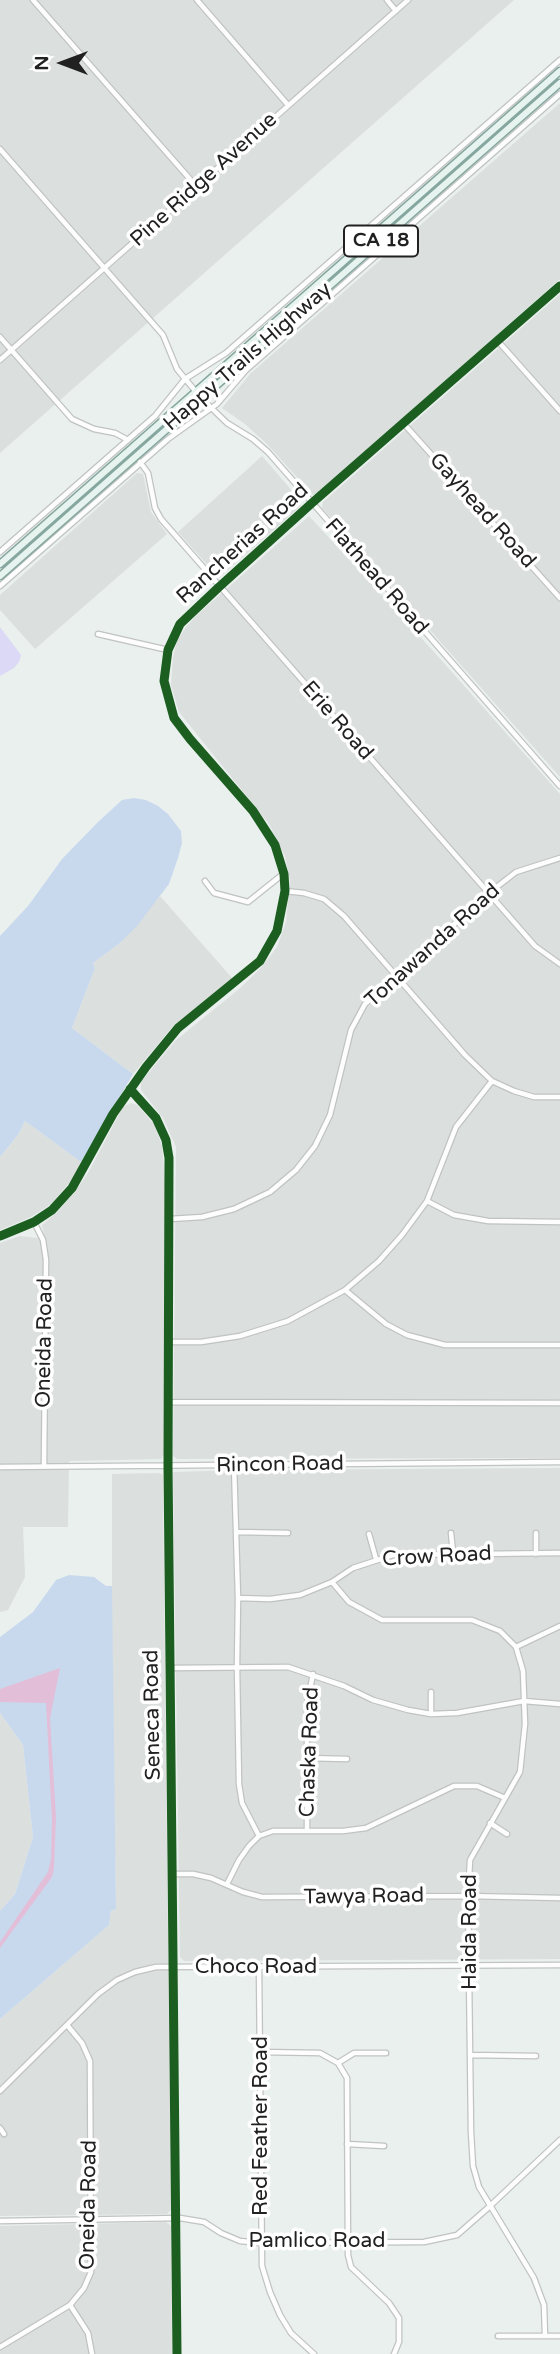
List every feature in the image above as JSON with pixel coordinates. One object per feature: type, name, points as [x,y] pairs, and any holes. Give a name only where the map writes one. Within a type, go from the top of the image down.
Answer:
[{"type":"main road","name":"Happy Trails Highway","points":[[0,564],[560,71]]},
{"type":"main road","name":"Happy Trails Highway","points":[[0,576],[560,83]]},
{"type":"street","points":[[33,0],[196,186]]},
{"type":"street","points":[[197,0],[289,105]]},
{"type":"street","points":[[387,0],[396,10]]},
{"type":"street","name":"Pine Ridge Avenue","points":[[0,360],[408,0]]},
{"type":"street","points":[[0,552],[155,416],[185,379],[226,353],[560,60]]},
{"type":"street","points":[[0,586],[140,462],[211,409],[246,370],[560,94]]},
{"type":"street","name":"Flathead Road","points":[[0,149],[163,335],[177,369],[202,399],[227,423],[268,452],[560,786]]},
{"type":"street","name":"Rancherias Road","points":[[0,1236],[34,1222],[52,1210],[72,1188],[113,1114],[178,1028],[260,961],[277,931],[285,891],[284,874],[275,845],[253,811],[174,718],[164,681],[168,650],[180,624],[312,503],[560,286]]},
{"type":"street","points":[[0,337],[72,419],[128,440]]},
{"type":"street","points":[[497,340],[560,411]]},
{"type":"street","name":"Gayhead Road","points":[[404,424],[560,598]]},
{"type":"street","name":"Erie Road","points":[[140,462],[148,473],[155,508],[161,519],[535,946],[560,964]]},
{"type":"street","points":[[98,634],[168,650]]},
{"type":"street","name":"Tonawanda Road","points":[[170,1219],[202,1217],[234,1209],[270,1192],[296,1170],[315,1146],[330,1115],[351,1030],[365,1004],[516,872],[560,858]]},
{"type":"street","points":[[205,881],[214,893],[248,902],[284,874]]},
{"type":"street","points":[[285,891],[324,899],[344,916],[465,1055],[492,1081],[534,1097],[560,1097]]},
{"type":"street","points":[[169,1342],[201,1342],[240,1336],[288,1321],[345,1290],[379,1261],[427,1201],[456,1127],[492,1081]]},
{"type":"street","name":"Seneca Road","points":[[130,1089],[156,1118],[166,1140],[169,1158],[168,1466],[177,2354]]},
{"type":"street","points":[[427,1201],[454,1215],[488,1221],[560,1222]]},
{"type":"street","name":"Oneida Road","points":[[34,1222],[43,1240],[46,1260],[44,1466]]},
{"type":"street","points":[[345,1290],[386,1324],[407,1335],[445,1345],[560,1345]]},
{"type":"street","points":[[168,1402],[560,1403]]},
{"type":"street","name":"Rincon Road","points":[[0,1467],[560,1462]]},
{"type":"street","points":[[234,1465],[239,1784],[242,1803],[259,1836]]},
{"type":"street","points":[[236,1532],[288,1533]]},
{"type":"street","points":[[452,1533],[453,1553]]},
{"type":"street","points":[[536,1533],[536,1554]]},
{"type":"street","points":[[369,1534],[376,1559]]},
{"type":"street","name":"Crow Road","points":[[238,1598],[270,1600],[300,1595],[332,1582],[353,1568],[393,1555],[560,1553]]},
{"type":"street","points":[[332,1582],[349,1602],[382,1620],[472,1620],[500,1631],[516,1647],[560,1626]]},
{"type":"street","name":"Haida Road","points":[[516,1647],[523,1671],[524,1702],[525,1736],[520,1772],[470,1860],[468,1896],[471,2132],[473,2166],[479,2187],[534,2278],[544,2305],[545,2336]]},
{"type":"street","points":[[170,1668],[288,1667],[344,1686],[373,1700],[431,1714],[457,1713],[524,1702],[560,1704]]},
{"type":"street","name":"Chaska Road","points":[[307,1831],[307,1704],[313,1674]]},
{"type":"street","points":[[431,1714],[432,1692]]},
{"type":"street","points":[[306,1758],[347,1759]]},
{"type":"street","points":[[227,1884],[239,1860],[259,1836],[273,1831],[343,1831],[366,1828],[454,1786],[477,1786],[505,1798]]},
{"type":"street","points":[[490,1823],[507,1834]]},
{"type":"street","name":"Tawya Road","points":[[173,1874],[211,1878],[262,1897],[560,1898]]},
{"type":"street","name":"Choco Road","points":[[0,2091],[98,1994],[117,1980],[156,1967],[560,1965]]},
{"type":"street","name":"Red Feather Road","points":[[259,1966],[262,2266],[280,2315],[291,2333],[314,2354]]},
{"type":"street","name":"Oneida Road","points":[[0,2347],[70,2305],[84,2288],[91,2272],[90,2061],[82,2043],[67,2025]]},
{"type":"street","points":[[261,2052],[320,2053],[338,2063],[347,2078],[346,2241],[351,2267],[389,2303],[399,2318],[399,2342],[394,2354]]},
{"type":"street","points":[[338,2063],[354,2053],[386,2053]]},
{"type":"street","points":[[470,2055],[536,2056]]},
{"type":"street","points":[[0,2128],[4,2134]]},
{"type":"street","name":"Pamlico Road","points":[[0,2221],[176,2218],[204,2222],[240,2241],[424,2242],[457,2235],[560,2140]]},
{"type":"street","points":[[347,2144],[384,2146]]},
{"type":"street","points":[[70,2305],[88,2333],[92,2354]]},
{"type":"street","points":[[498,2336],[560,2336]]},
{"type":"shaded area","points":[[0,0],[514,0],[0,453]]},
{"type":"shaded area","points":[[560,103],[560,279],[313,495],[267,444],[222,408],[251,373]]},
{"type":"shaded area","points":[[560,294],[560,777],[322,508],[323,502]]},
{"type":"shaded area","points":[[262,456],[300,500],[301,506],[219,578],[178,532]]},
{"type":"shaded area","points":[[137,473],[143,474],[151,512],[167,534],[35,649],[0,610],[0,595]]},
{"type":"shaded area","points":[[309,516],[560,794],[560,1458],[177,1459],[173,1456],[176,1147],[163,1118],[141,1090],[141,1082],[175,1041],[239,989],[261,968],[277,947],[286,922],[290,880],[285,856],[269,824],[179,712],[171,685],[173,657],[177,641],[198,614]]},
{"type":"shaded area","points":[[0,627],[21,655],[14,668],[0,676]]},
{"type":"shaded area","points":[[134,798],[158,806],[181,831],[182,843],[178,858],[169,884],[137,926],[93,963],[95,968],[72,1028],[133,1074],[81,1162],[25,1121],[18,1135],[0,1157],[0,936],[28,906],[62,859],[122,800]]},
{"type":"shaded area","points":[[160,896],[233,979],[174,1025],[133,1074],[72,1028],[95,968],[93,963],[120,943]]},
{"type":"shaded area","points":[[131,1103],[137,1105],[154,1124],[162,1146],[165,1183],[164,1455],[161,1459],[69,1461],[68,1527],[23,1527],[25,1577],[8,1610],[0,1612],[0,1243],[20,1236],[36,1238],[44,1234],[42,1225],[75,1192],[123,1107]]},
{"type":"shaded area","points":[[25,1121],[81,1162],[75,1176],[51,1204],[31,1217],[0,1230],[0,1157],[18,1135]]},
{"type":"shaded area","points":[[560,1468],[560,1959],[184,1961],[180,1957],[173,1473],[241,1470]]},
{"type":"shaded area","points":[[112,1474],[163,1475],[171,2210],[167,2214],[0,2216],[0,2019],[109,1925],[111,1911],[116,1909]]},
{"type":"shaded area","points":[[69,1575],[94,1577],[106,1586],[112,1586],[116,1909],[111,1911],[109,1925],[0,2019],[0,1911],[15,1894],[33,1837],[23,1745],[0,1713],[0,1637],[33,1612],[56,1580]]},
{"type":"shaded area","points":[[60,1668],[50,1718],[56,1817],[54,1868],[52,1877],[0,1948],[0,1942],[48,1872],[52,1821],[46,1703],[0,1702],[0,1689]]},
{"type":"shaded area","points":[[0,1713],[23,1745],[33,1837],[15,1894],[0,1911]]},
{"type":"shaded area","points":[[166,2222],[171,2226],[172,2354],[0,2354],[0,2226]]},
{"type":"cycle path","points":[[0,1236],[34,1222],[52,1210],[72,1188],[113,1114],[146,1067],[178,1028],[260,961],[277,931],[285,891],[284,874],[275,845],[253,811],[174,718],[164,681],[168,650],[180,624],[312,503],[560,286]]},
{"type":"cycle path","points":[[130,1089],[156,1118],[166,1140],[169,1158],[168,1466],[177,2354]]}]
